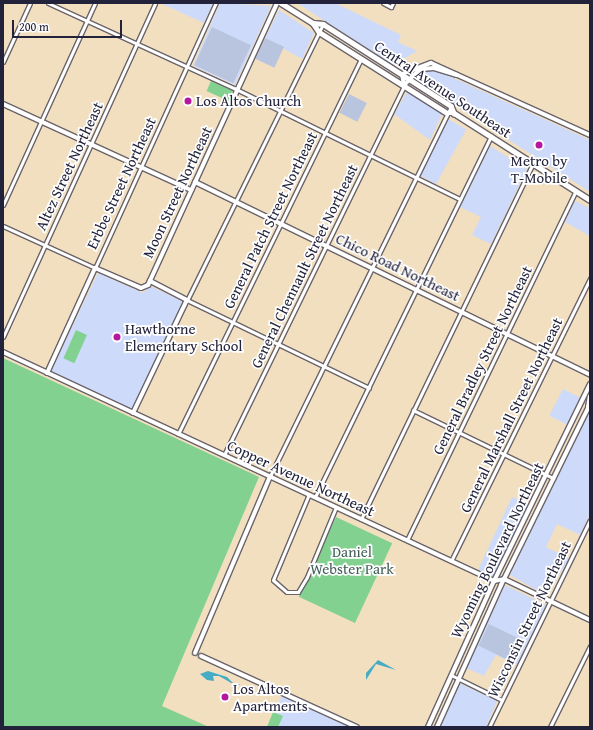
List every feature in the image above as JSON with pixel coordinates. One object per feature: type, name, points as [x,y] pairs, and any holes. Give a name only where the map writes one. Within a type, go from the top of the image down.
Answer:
[{"type":"main road","name":"Central Avenue Southeast","points":[[282,3],[313,23],[323,24],[402,74],[451,106],[454,113],[590,200]]},
{"type":"main road","points":[[313,23],[319,32],[447,113],[454,113]]},
{"type":"street","points":[[3,62],[30,3]]},
{"type":"street","points":[[48,3],[237,90],[460,199]]},
{"type":"street","points":[[3,205],[95,3]]},
{"type":"street","name":"Altez Street Northeast","points":[[3,337],[156,3]]},
{"type":"street","name":"Erbbe Street Northeast","points":[[48,373],[216,3]]},
{"type":"street","name":"Moon Street Northeast","points":[[150,281],[276,3]]},
{"type":"street","points":[[383,3],[391,7],[393,3]]},
{"type":"street","points":[[133,413],[323,24]]},
{"type":"street","name":"General Patch Street Northeast","points":[[178,434],[361,58]]},
{"type":"street","points":[[404,86],[402,74],[431,63],[590,135]]},
{"type":"street","points":[[404,86],[408,79],[427,68],[457,75]]},
{"type":"street","name":"General Chennault Street Northeast","points":[[224,455],[404,86]]},
{"type":"street","points":[[3,104],[190,190]]},
{"type":"street","points":[[195,652],[270,476],[451,106]]},
{"type":"street","points":[[315,497],[491,136]]},
{"type":"street","points":[[361,519],[533,163]]},
{"type":"street","name":"Chico Road Northeast","points":[[194,182],[590,375]]},
{"type":"street","name":"General Bradley Street Northeast","points":[[407,540],[576,191]]},
{"type":"street","points":[[3,226],[141,288],[150,281],[369,388]]},
{"type":"street","name":"General Marshall Street Northeast","points":[[451,561],[590,278]]},
{"type":"street","name":"Copper Avenue Northeast","points":[[3,352],[494,581]]},
{"type":"street","name":"Wyoming Boulevard Northeast","points":[[428,727],[450,675],[494,581],[590,384]]},
{"type":"street","name":"Wyoming Boulevard Northeast","points":[[437,727],[504,579],[589,406],[590,396]]},
{"type":"street","points":[[414,410],[553,478]]},
{"type":"street","points":[[309,494],[273,580],[287,592],[298,592],[307,577],[336,507]]},
{"type":"street","name":"Wisconsin Street Northeast","points":[[489,727],[590,520]]},
{"type":"street","points":[[494,581],[504,579],[590,620]]},
{"type":"street","points":[[550,727],[590,646]]},
{"type":"street","points":[[201,656],[357,727]]},
{"type":"street","points":[[450,675],[502,700]]},
{"type":"shaded area","points":[[160,3],[213,3],[204,23]]},
{"type":"shaded area","points":[[220,3],[271,6],[235,85],[193,66]]},
{"type":"shaded area","points":[[297,3],[335,3],[401,35],[398,42],[417,51],[393,65]]},
{"type":"shaded area","points":[[279,10],[314,33],[302,59],[265,38]]},
{"type":"shaded area","points":[[212,27],[251,45],[233,83],[194,65]]},
{"type":"shaded area","points":[[265,38],[284,47],[274,68],[255,59]]},
{"type":"shaded area","points":[[422,70],[436,70],[590,140],[590,192],[415,80],[414,74]]},
{"type":"shaded area","points":[[407,92],[442,114],[430,140],[394,114]]},
{"type":"shaded area","points":[[349,94],[367,103],[357,122],[339,113]]},
{"type":"shaded area","points":[[448,119],[466,129],[436,184],[417,174]]},
{"type":"shaded area","points":[[490,146],[527,169],[491,244],[472,235],[481,217],[460,207]]},
{"type":"shaded area","points":[[575,201],[590,208],[590,236],[565,222]]},
{"type":"shaded area","name":"Hawthorne Elementary School","points":[[98,273],[143,293],[150,286],[184,302],[132,409],[50,372]]},
{"type":"shaded area","points":[[563,389],[581,398],[567,425],[549,416]]},
{"type":"shaded area","points":[[590,410],[590,514],[580,535],[557,524],[546,547],[569,558],[547,596],[510,575]]},
{"type":"shaded area","points":[[512,497],[529,505],[495,578],[478,570]]},
{"type":"shaded area","points":[[505,585],[546,605],[517,665],[496,655],[484,676],[466,668]]},
{"type":"shaded area","points":[[489,624],[524,641],[514,663],[478,646]]},
{"type":"shaded area","points":[[459,683],[497,701],[486,727],[441,727]]},
{"type":"shaded area","points":[[282,695],[351,727],[268,727]]},
{"type":"green space","points":[[211,81],[233,91],[228,101],[207,91]]},
{"type":"green space","points":[[76,330],[87,335],[74,363],[63,358]]},
{"type":"green space","points":[[3,358],[259,477],[162,706],[209,727],[3,727]]},
{"type":"green space","name":"Daniel Webster Park","points":[[336,517],[392,543],[355,623],[299,597]]},
{"type":"green space","points":[[273,712],[283,716],[278,727],[267,727]]},
{"type":"water","points":[[378,660],[396,670],[376,664],[366,680],[366,673]]},
{"type":"water","points":[[208,671],[227,677],[234,684],[240,684],[234,689],[233,684],[219,676],[213,676],[214,681],[207,680],[200,674]]},
{"type":"place","name":"Los Altos Church","points":[[188,101]]},
{"type":"place","name":"Metro by T-Mobile","points":[[539,145]]},
{"type":"place","name":"Hawthorne Elementary School","points":[[117,337]]},
{"type":"place","name":"Los Altos Apartments","points":[[225,697]]}]
